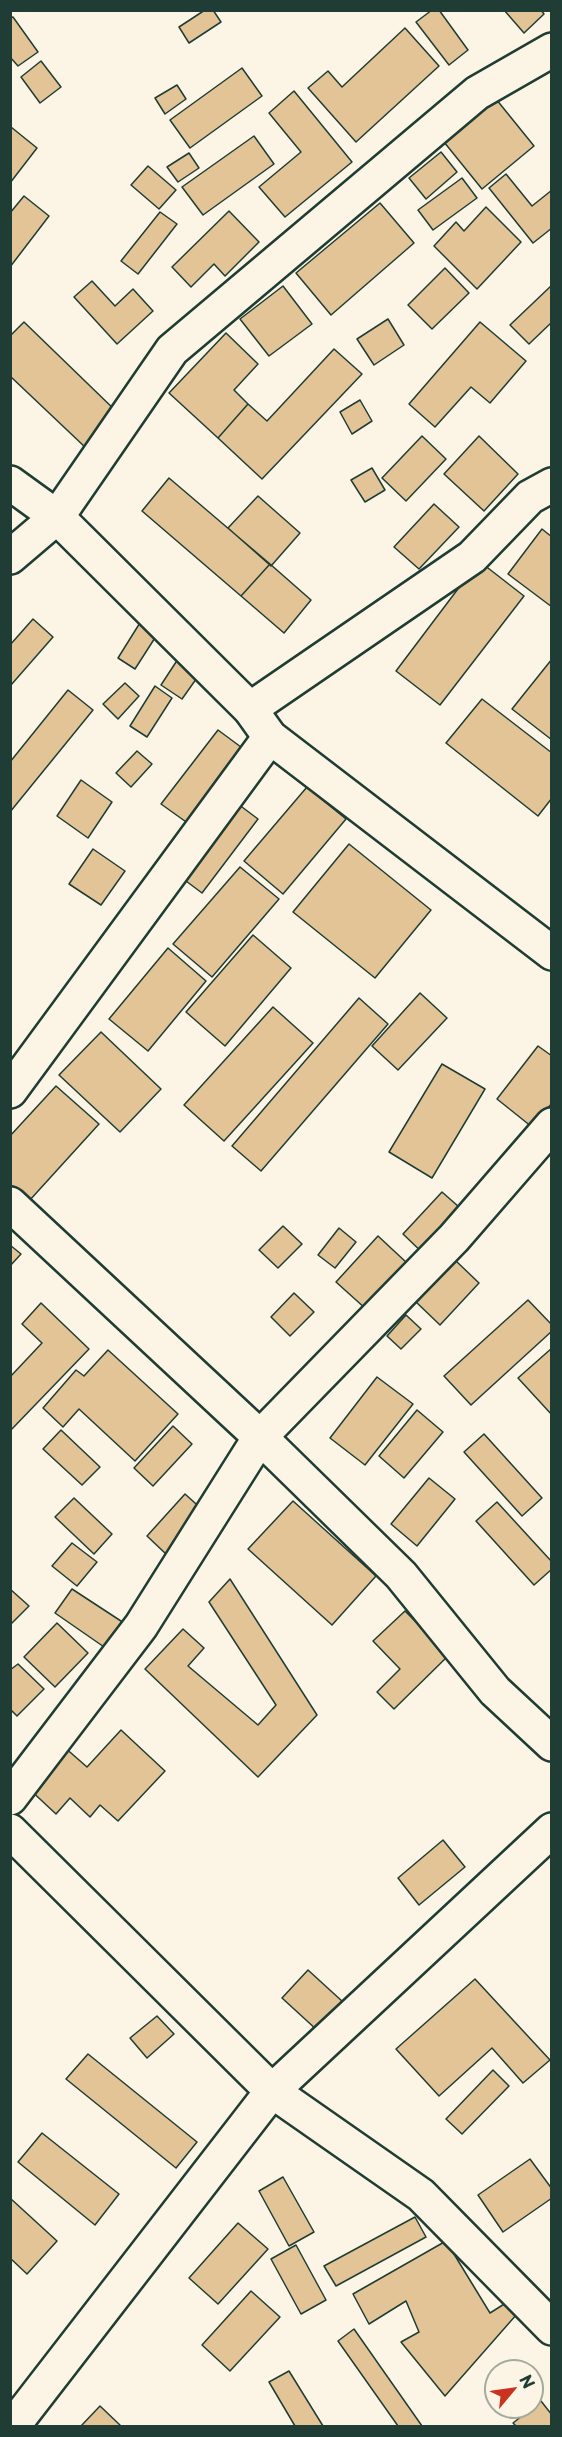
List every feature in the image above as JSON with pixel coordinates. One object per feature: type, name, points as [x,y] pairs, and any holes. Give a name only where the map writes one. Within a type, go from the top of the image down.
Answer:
[{"type":"main road","points":[[10,557],[57,517],[172,350],[477,93],[552,50]]},
{"type":"main road","points":[[10,483],[57,517],[250,710],[270,737],[552,953]]},
{"type":"main road","points":[[250,710],[472,557],[530,497],[552,485]]},
{"type":"main road","points":[[10,1091],[270,737]]},
{"type":"main road","points":[[10,1798],[141,1626],[260,1437],[454,1238],[552,1125]]},
{"type":"main road","points":[[10,1204],[260,1437],[401,1575],[495,1691],[552,1744]]},
{"type":"main road","points":[[14,2427],[272,2091],[552,1830]]},
{"type":"main road","points":[[10,1831],[272,2091],[421,2195],[552,2328]]},
{"type":"building","points":[[205,10],[213,10],[221,22],[189,43],[179,27]]},
{"type":"building","points":[[432,10],[439,10],[468,50],[449,65],[416,22]]},
{"type":"building","points":[[504,10],[541,10],[544,14],[524,33]]},
{"type":"building","points":[[13,17],[38,52],[18,66],[10,57],[10,18]]},
{"type":"building","points":[[405,28],[439,66],[356,142],[308,88],[328,71],[342,87]]},
{"type":"building","points":[[41,61],[61,87],[40,103],[21,77]]},
{"type":"building","points":[[242,68],[262,96],[190,148],[170,120]]},
{"type":"building","points":[[177,85],[186,99],[165,114],[155,98]]},
{"type":"building","points":[[294,91],[352,162],[285,217],[259,187],[301,152],[269,113]]},
{"type":"building","points":[[496,99],[534,146],[482,189],[444,142]]},
{"type":"building","points":[[10,128],[37,148],[10,183]]},
{"type":"building","points":[[254,136],[274,164],[203,215],[182,187]]},
{"type":"building","points":[[441,152],[457,172],[426,199],[409,178]]},
{"type":"building","points":[[189,153],[199,168],[178,182],[167,167]]},
{"type":"building","points":[[148,166],[176,190],[159,209],[131,185]]},
{"type":"building","points":[[506,174],[532,206],[552,190],[552,228],[533,243],[489,188]]},
{"type":"building","points":[[462,178],[477,198],[433,230],[418,210]]},
{"type":"building","points":[[24,196],[49,216],[10,267],[10,213]]},
{"type":"building","points":[[380,203],[414,243],[331,315],[296,273]]},
{"type":"building","points":[[486,207],[521,242],[477,289],[434,246],[456,222],[464,231]]},
{"type":"building","points":[[229,211],[259,242],[225,276],[214,264],[191,287],[172,267]]},
{"type":"building","points":[[160,212],[177,224],[138,274],[121,261]]},
{"type":"building","points":[[445,268],[469,293],[432,329],[408,305]]},
{"type":"building","points":[[92,281],[115,306],[133,289],[153,311],[117,344],[74,297]]},
{"type":"building","points":[[552,285],[552,322],[529,344],[510,325]]},
{"type":"building","points":[[283,286],[312,324],[269,356],[240,319]]},
{"type":"building","points":[[388,319],[404,345],[374,365],[357,339]]},
{"type":"building","points":[[24,322],[119,414],[86,448],[10,376],[10,336]]},
{"type":"building","points":[[480,322],[526,361],[490,403],[471,387],[435,427],[409,404]]},
{"type":"building","points":[[226,333],[258,364],[234,390],[248,404],[218,438],[169,393]]},
{"type":"building","points":[[334,349],[362,374],[262,479],[218,438],[248,404],[267,421]]},
{"type":"building","points":[[360,400],[372,421],[352,434],[340,412]]},
{"type":"building","points":[[422,436],[446,459],[406,501],[382,478]]},
{"type":"building","points":[[479,436],[518,474],[484,511],[444,474]]},
{"type":"building","points":[[372,468],[385,490],[365,502],[351,480]]},
{"type":"building","points":[[169,478],[270,564],[241,596],[142,511]]},
{"type":"building","points":[[258,496],[300,533],[271,566],[228,528]]},
{"type":"building","points":[[434,504],[459,527],[419,569],[394,547]]},
{"type":"building","points":[[542,529],[552,537],[552,607],[508,574]]},
{"type":"building","points":[[479,561],[524,596],[440,705],[396,671]]},
{"type":"building","points":[[270,564],[311,600],[284,633],[241,596]]},
{"type":"building","points":[[143,618],[160,630],[135,669],[118,658]]},
{"type":"building","points":[[33,619],[53,637],[11,685],[10,645]]},
{"type":"building","points":[[178,659],[199,675],[182,699],[161,685]]},
{"type":"building","points":[[552,659],[552,740],[512,709]]},
{"type":"building","points":[[125,683],[139,696],[118,719],[103,704]]},
{"type":"building","points":[[155,686],[172,698],[147,737],[130,726]]},
{"type":"building","points":[[68,690],[93,710],[10,812],[10,762]]},
{"type":"building","points":[[482,699],[552,753],[552,798],[538,816],[446,743]]},
{"type":"building","points":[[218,730],[245,750],[189,824],[161,804]]},
{"type":"building","points":[[137,751],[152,764],[131,787],[116,773]]},
{"type":"building","points":[[81,780],[112,802],[88,838],[57,816]]},
{"type":"building","points":[[307,787],[346,819],[283,894],[244,861]]},
{"type":"building","points":[[230,798],[258,819],[202,893],[174,872]]},
{"type":"building","points":[[349,844],[431,910],[375,978],[293,912]]},
{"type":"building","points":[[93,849],[125,871],[101,905],[69,884]]},
{"type":"building","points":[[240,867],[279,899],[212,977],[173,944]]},
{"type":"building","points":[[253,935],[291,968],[225,1046],[186,1012]]},
{"type":"building","points":[[168,948],[206,981],[148,1051],[109,1019]]},
{"type":"building","points":[[420,993],[447,1018],[398,1070],[372,1046]]},
{"type":"building","points":[[359,998],[388,1024],[261,1171],[232,1146]]},
{"type":"building","points":[[273,1007],[313,1043],[224,1141],[184,1105]]},
{"type":"building","points":[[101,1032],[161,1089],[120,1132],[59,1075]]},
{"type":"building","points":[[538,1046],[552,1056],[552,1103],[532,1127],[497,1099]]},
{"type":"building","points":[[442,1064],[485,1089],[432,1178],[389,1152]]},
{"type":"building","points":[[56,1086],[99,1124],[29,1201],[10,1184],[10,1136]]},
{"type":"building","points":[[442,1192],[467,1214],[428,1258],[403,1234]]},
{"type":"building","points":[[283,1226],[302,1244],[278,1268],[259,1250]]},
{"type":"building","points":[[339,1228],[356,1242],[335,1268],[318,1255]]},
{"type":"building","points":[[378,1236],[407,1263],[366,1309],[336,1282]]},
{"type":"building","points":[[10,1245],[21,1254],[10,1266]]},
{"type":"building","points":[[455,1260],[479,1283],[440,1325],[415,1301]]},
{"type":"building","points":[[294,1293],[314,1312],[290,1336],[271,1317]]},
{"type":"building","points":[[528,1300],[552,1325],[552,1331],[471,1405],[444,1376]]},
{"type":"building","points":[[41,1303],[89,1349],[10,1431],[10,1377],[42,1343],[22,1324]]},
{"type":"building","points":[[406,1315],[421,1329],[401,1349],[387,1336]]},
{"type":"building","points":[[552,1348],[552,1415],[518,1378]]},
{"type":"building","points":[[108,1350],[178,1414],[135,1461],[79,1409],[63,1427],[43,1408],[76,1370],[84,1376]]},
{"type":"building","points":[[377,1377],[413,1404],[365,1465],[330,1438]]},
{"type":"building","points":[[417,1410],[443,1432],[404,1478],[379,1456]]},
{"type":"building","points":[[173,1426],[192,1444],[153,1486],[134,1468]]},
{"type":"building","points":[[61,1430],[100,1467],[82,1485],[43,1449]]},
{"type":"building","points":[[484,1434],[542,1498],[522,1516],[464,1452]]},
{"type":"building","points":[[429,1478],[455,1499],[417,1546],[391,1524]]},
{"type":"building","points":[[185,1494],[205,1512],[166,1554],[147,1536]]},
{"type":"building","points":[[74,1498],[112,1534],[94,1554],[55,1517]]},
{"type":"building","points":[[293,1501],[376,1576],[332,1625],[248,1549]]},
{"type":"building","points":[[497,1502],[552,1562],[552,1569],[534,1585],[476,1521]]},
{"type":"building","points":[[72,1543],[97,1562],[77,1586],[52,1566]]},
{"type":"building","points":[[230,1579],[317,1715],[258,1777],[145,1669],[183,1629],[204,1648],[188,1666],[258,1725],[276,1705],[209,1602]]},
{"type":"building","points":[[10,1589],[29,1606],[10,1625]]},
{"type":"building","points":[[72,1589],[124,1623],[107,1649],[55,1613]]},
{"type":"building","points":[[405,1611],[449,1655],[394,1709],[377,1692],[400,1669],[373,1641]]},
{"type":"building","points":[[57,1623],[88,1653],[55,1687],[24,1657]]},
{"type":"building","points":[[18,1664],[44,1689],[17,1716],[10,1709],[10,1670]]},
{"type":"building","points":[[121,1730],[165,1771],[118,1821],[100,1805],[90,1817],[70,1798],[56,1814],[26,1786],[63,1746],[87,1767]]},
{"type":"building","points":[[443,1840],[465,1867],[419,1905],[398,1878]]},
{"type":"building","points":[[308,1970],[343,2002],[318,2031],[282,1998]]},
{"type":"building","points":[[475,1979],[550,2060],[523,2083],[492,2048],[439,2096],[396,2049]]},
{"type":"building","points":[[157,2016],[174,2034],[147,2058],[130,2038]]},
{"type":"building","points":[[88,2054],[197,2142],[176,2168],[66,2079]]},
{"type":"building","points":[[493,2070],[509,2086],[462,2134],[446,2119]]},
{"type":"building","points":[[42,2133],[119,2194],[95,2225],[18,2162]]},
{"type":"building","points":[[530,2159],[552,2189],[552,2198],[503,2232],[478,2195]]},
{"type":"building","points":[[283,2177],[314,2232],[289,2246],[259,2191]]},
{"type":"building","points":[[10,2198],[57,2241],[27,2274],[10,2258]]},
{"type":"building","points":[[415,2217],[426,2237],[336,2286],[324,2266]]},
{"type":"building","points":[[238,2223],[268,2249],[218,2304],[189,2278]]},
{"type":"building","points":[[446,2241],[490,2313],[509,2301],[517,2314],[445,2396],[401,2342],[419,2332],[406,2301],[369,2324],[353,2294]]},
{"type":"building","points":[[296,2245],[326,2300],[301,2314],[271,2259]]},
{"type":"building","points":[[251,2291],[280,2317],[230,2371],[202,2345]]},
{"type":"building","points":[[354,2329],[422,2426],[398,2426],[338,2341]]},
{"type":"building","points":[[289,2371],[323,2426],[295,2426],[269,2382]]},
{"type":"building","points":[[544,2405],[552,2415],[552,2426],[516,2426],[513,2423],[518,2419],[544,2419]]},
{"type":"building","points":[[100,2406],[121,2426],[81,2426]]}]
